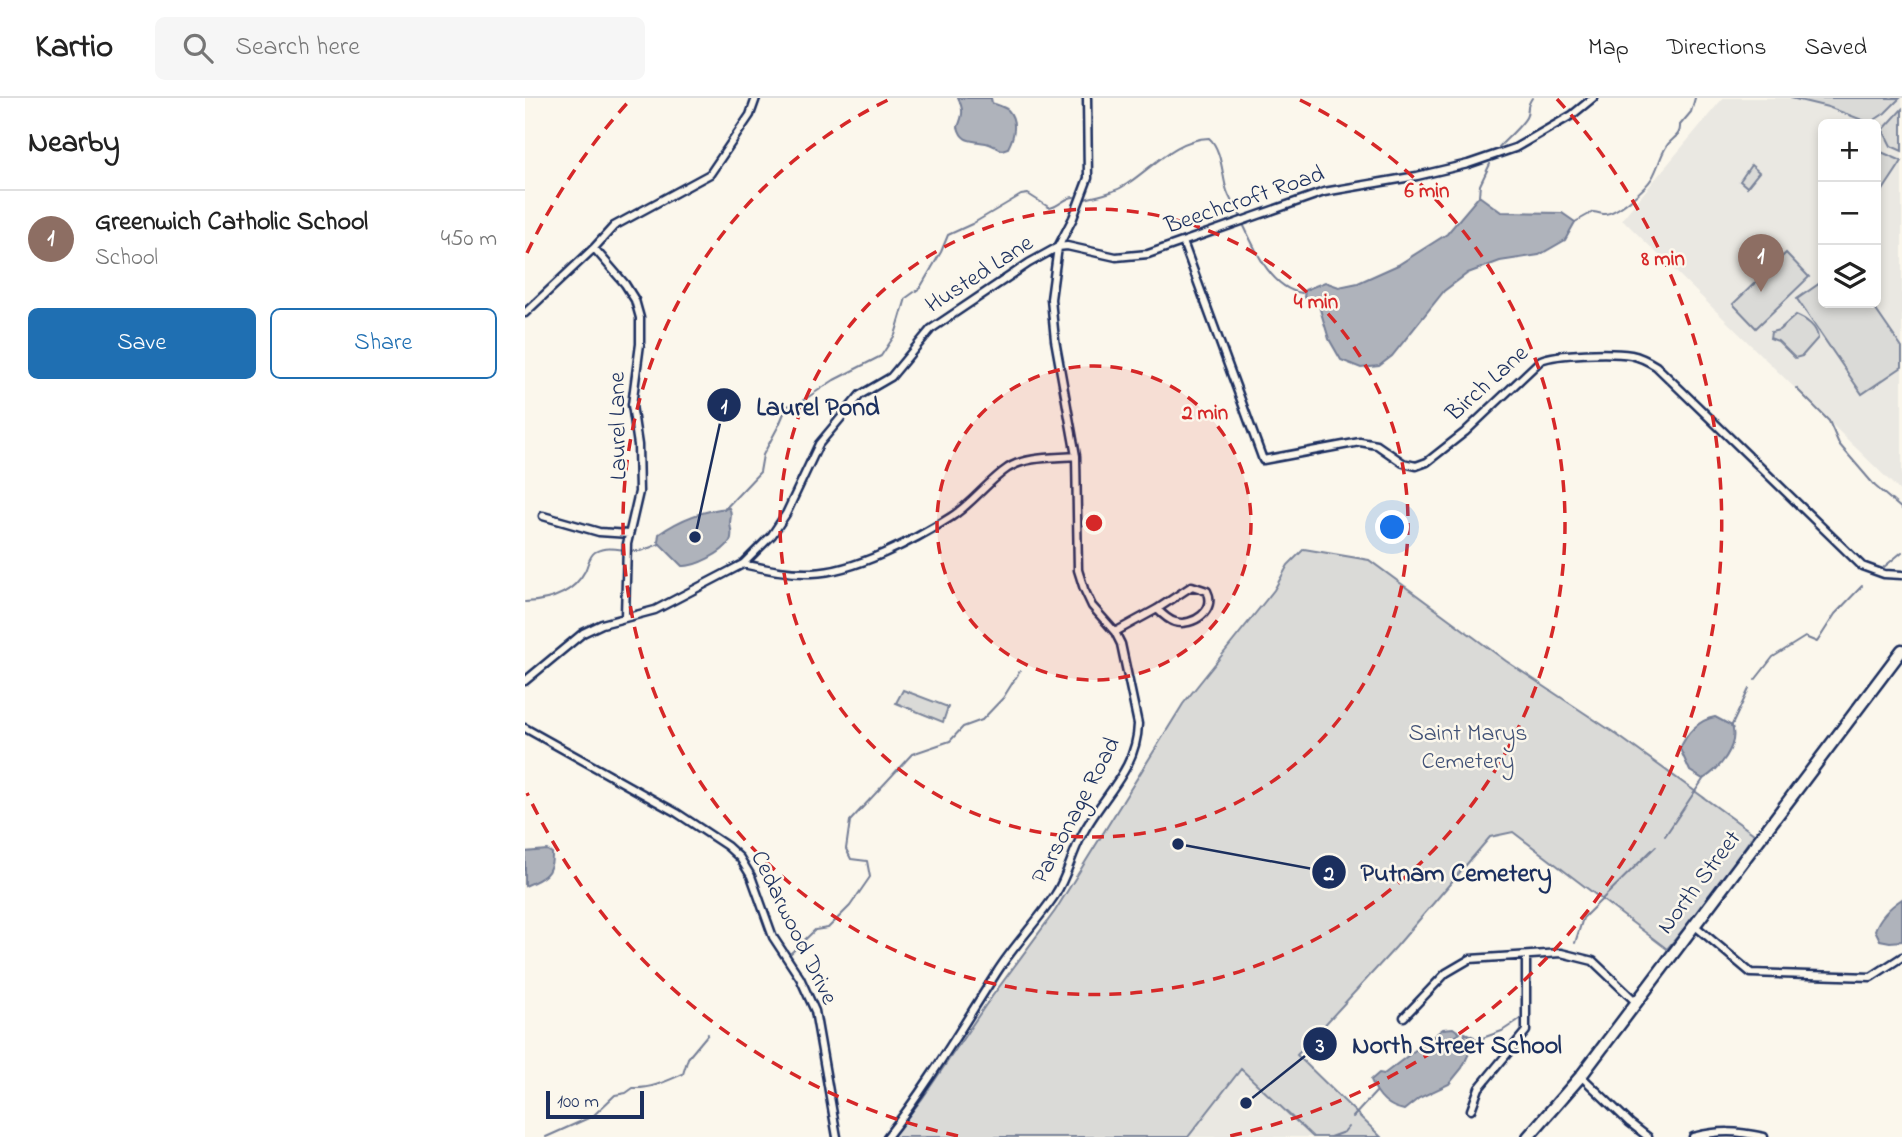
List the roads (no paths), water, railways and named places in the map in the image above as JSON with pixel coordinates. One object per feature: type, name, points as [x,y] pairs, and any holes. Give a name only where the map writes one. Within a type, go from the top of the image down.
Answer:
[{"type":"main road","name":"North Street","points":[[1528,1137],[1581,1076],[1902,650]]},
{"type":"street","points":[[525,313],[614,226],[710,174],[750,115],[756,98]]},
{"type":"street","name":"Parsonage Road","points":[[887,1137],[914,1103],[1003,962],[1055,895],[1081,836],[1132,759],[1138,737],[1138,724],[1121,644],[1115,632],[1092,606],[1078,570],[1076,456],[1053,326],[1051,299],[1058,247],[1073,218],[1088,178],[1087,98]]},
{"type":"street","name":"Beechcroft Road","points":[[1058,247],[1067,246],[1116,257],[1148,254],[1324,192],[1446,170],[1515,148],[1572,115],[1593,98]]},
{"type":"street","name":"Birch Lane","points":[[1183,242],[1263,460],[1360,442],[1377,445],[1403,463],[1416,466],[1427,462],[1465,432],[1541,360],[1556,356],[1627,354],[1643,358],[1656,366],[1862,566],[1884,574],[1902,575]]},
{"type":"street","name":"Husted Lane","points":[[525,681],[583,633],[625,616],[655,610],[743,564],[779,525],[818,444],[860,395],[891,377],[931,329],[1029,263],[1058,247]]},
{"type":"street","name":"Laurel Lane","points":[[594,248],[625,284],[635,300],[640,318],[640,344],[632,405],[638,445],[639,492],[627,544],[625,616]]},
{"type":"street","points":[[743,564],[784,573],[843,569],[885,552],[952,516],[1010,467],[1037,459],[1076,456]]},
{"type":"street","points":[[543,516],[599,532],[629,534]]},
{"type":"street","points":[[1115,632],[1192,586],[1207,591],[1210,597],[1209,606],[1203,614],[1190,621],[1177,623],[1157,609]]},
{"type":"street","name":"Cedarwood Drive","points":[[525,728],[677,813],[727,846],[740,858],[751,876],[773,937],[800,978],[815,1011],[837,1137]]},
{"type":"street","points":[[1695,925],[1751,973],[1871,977],[1902,957]]},
{"type":"street","points":[[1403,1017],[1446,973],[1470,960],[1561,953],[1593,961],[1637,1003]]},
{"type":"street","points":[[1471,1110],[1479,1088],[1526,1031],[1526,957]]},
{"type":"street","points":[[1581,1076],[1629,1123],[1648,1137]]},
{"type":"street","points":[[1693,1137],[1733,1130],[1763,1137]]},
{"type":"waterway","points":[[1499,147],[1526,118],[1532,98]]},
{"type":"waterway","points":[[1575,222],[1593,212],[1610,213],[1644,188],[1654,174],[1666,147],[1691,112],[1695,98]]},
{"type":"waterway","points":[[1085,199],[1117,190],[1175,149],[1186,143],[1209,138],[1217,149],[1228,194],[1241,217]]},
{"type":"waterway","points":[[1479,195],[1480,185],[1490,164]]},
{"type":"waterway","points":[[724,510],[760,472],[763,455],[787,406],[799,403],[834,380],[881,356],[895,335],[906,298],[920,288],[948,235],[1021,195],[1028,194],[1050,208],[1074,197]]},
{"type":"waterway","points":[[1244,226],[1266,268],[1282,284],[1302,293]]},
{"type":"waterway","points":[[1796,388],[1829,421],[1839,444],[1875,486],[1902,509]]},
{"type":"waterway","points":[[525,602],[551,598],[567,591],[580,579],[595,552],[611,548],[639,551],[660,544]]},
{"type":"waterway","points":[[1884,567],[1902,552]]},
{"type":"waterway","points":[[1755,680],[1773,657],[1805,637],[1817,642],[1835,614],[1862,586]]},
{"type":"waterway","points":[[790,954],[815,930],[828,928],[850,906],[870,877],[867,861],[851,859],[846,849],[850,821],[912,754],[950,741],[963,727],[982,720],[1003,698],[1020,671]]},
{"type":"waterway","points":[[1731,727],[1749,689]]},
{"type":"waterway","points":[[1665,836],[1704,778]]},
{"type":"waterway","points":[[1575,943],[1583,918],[1656,846]]},
{"type":"waterway","points":[[1474,1041],[1502,1031],[1520,1019]]},
{"type":"waterway","points":[[546,1137],[593,1116],[615,1095],[626,1093],[633,1088],[659,1084],[683,1074],[688,1058],[708,1034]]},
{"type":"waterway","points":[[1353,1117],[1376,1092]]},
{"type":"waterway","points":[[1330,1137],[1344,1132],[1348,1127]]},
{"type":"place","name":"Greenwich Catholic School","points":[[1761,292]]},
{"type":"place","name":"Laurel Pond","points":[[695,537]]},
{"type":"place","name":"Putnam Cemetery","points":[[1178,844]]},
{"type":"place","name":"North Street School","points":[[1246,1103]]},
{"type":"park label","name":"Saint Marys Cemetery","points":[[1468,748]]}]
